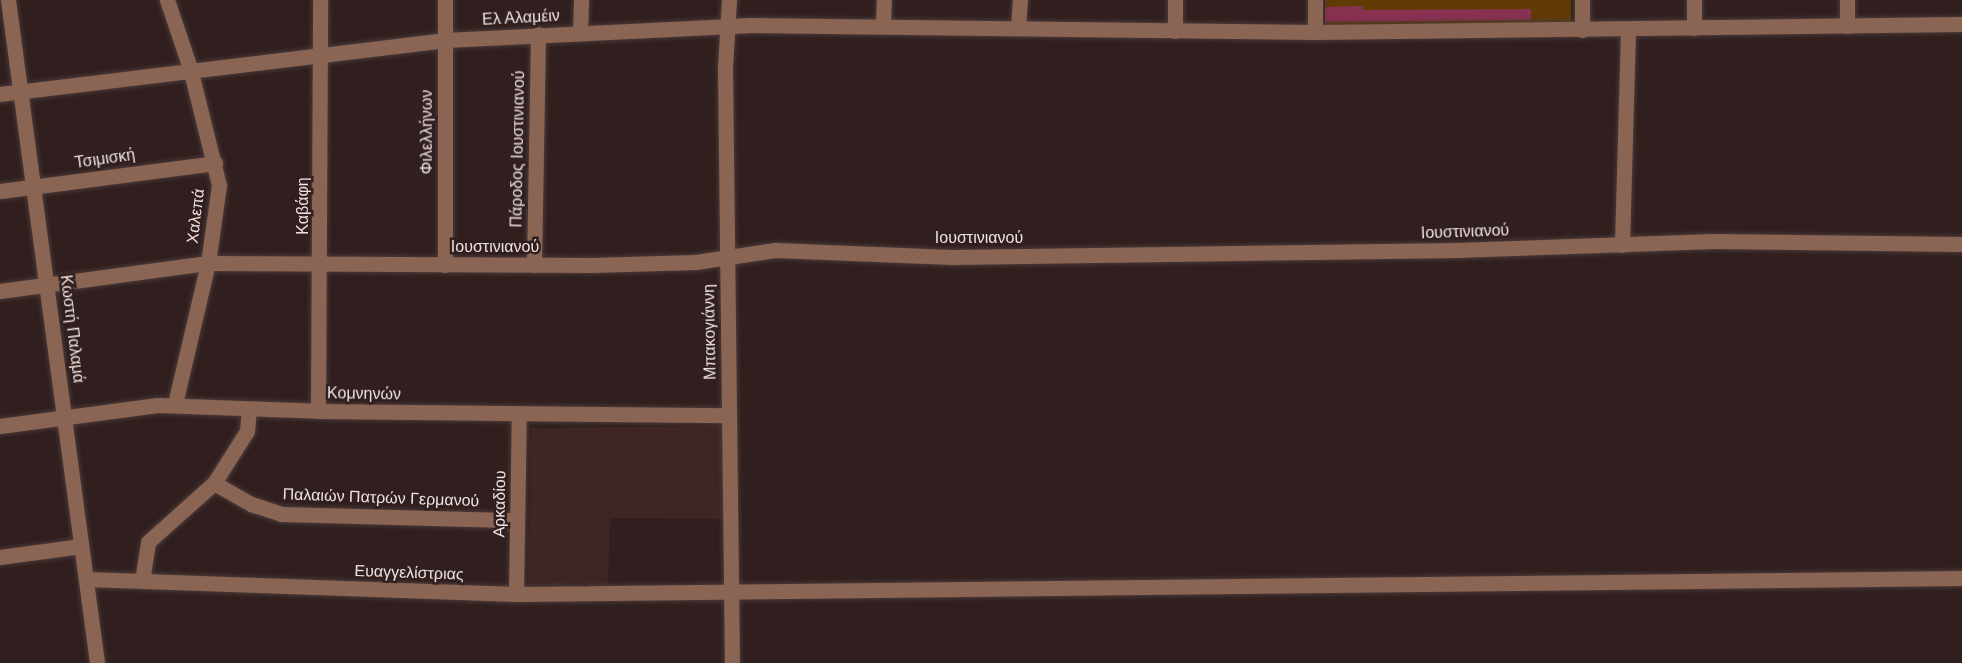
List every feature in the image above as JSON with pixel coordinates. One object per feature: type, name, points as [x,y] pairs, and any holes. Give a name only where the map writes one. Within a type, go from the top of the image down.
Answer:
[{"type":"street","name":"Κωστή Παλαμά","points":[[8,0],[97,663]]},
{"type":"street","name":"Χαλεπά","points":[[167,0],[190,68],[215,163],[218,203],[208,263],[175,404]]},
{"type":"street","name":"Καβάφη","points":[[318,411],[321,264],[320,0]]},
{"type":"street","name":"Φιλελλήνων","points":[[445,265],[446,0]]},
{"type":"street","points":[[580,32],[581,0]]},
{"type":"street","name":"Μπακογιάννη","points":[[729,0],[726,26],[726,256],[732,663]]},
{"type":"street","points":[[883,25],[884,0]]},
{"type":"street","points":[[1018,27],[1020,0]]},
{"type":"street","points":[[1175,0],[1175,31]]},
{"type":"street","points":[[1315,0],[1315,32]]},
{"type":"street","points":[[1582,0],[1582,30]]},
{"type":"street","points":[[1694,0],[1694,28]]},
{"type":"street","points":[[1846,26],[1847,0]]},
{"type":"street","name":"Ελ Αλαμέιν","points":[[0,94],[321,52],[445,40],[726,26],[883,25],[1315,32],[1962,24]]},
{"type":"street","points":[[1622,245],[1628,29]]},
{"type":"street","name":"Πάροδος Ιουστινιανού","points":[[534,265],[538,34]]},
{"type":"street","name":"Τσιμισκή","points":[[0,191],[215,163]]},
{"type":"street","name":"Ιουστινιανού","points":[[0,291],[208,263],[534,265],[696,262],[775,250],[952,257],[1714,242],[1962,244]]},
{"type":"street","name":"Κομνηνών","points":[[0,426],[175,404],[318,411],[729,416]]},
{"type":"street","points":[[142,581],[148,542],[214,483],[247,432],[249,409]]},
{"type":"street","name":"Αρκαδίου","points":[[516,594],[519,413]]},
{"type":"street","name":"Παλαιών Πατρών Γερμανού","points":[[214,483],[251,504],[281,514],[517,520]]},
{"type":"street","points":[[0,557],[81,546]]},
{"type":"street","name":"Ευαγγελίστριας","points":[[86,579],[516,594],[1962,578]]},
{"type":"shaded area","points":[[1325,0],[1571,0],[1571,24],[1325,25]]},
{"type":"shaded area","points":[[724,426],[726,519],[610,518],[608,585],[528,585],[531,428]]},
{"type":"building","points":[[1363,6],[1363,10],[1531,9],[1531,20],[1325,22],[1325,7]]}]
